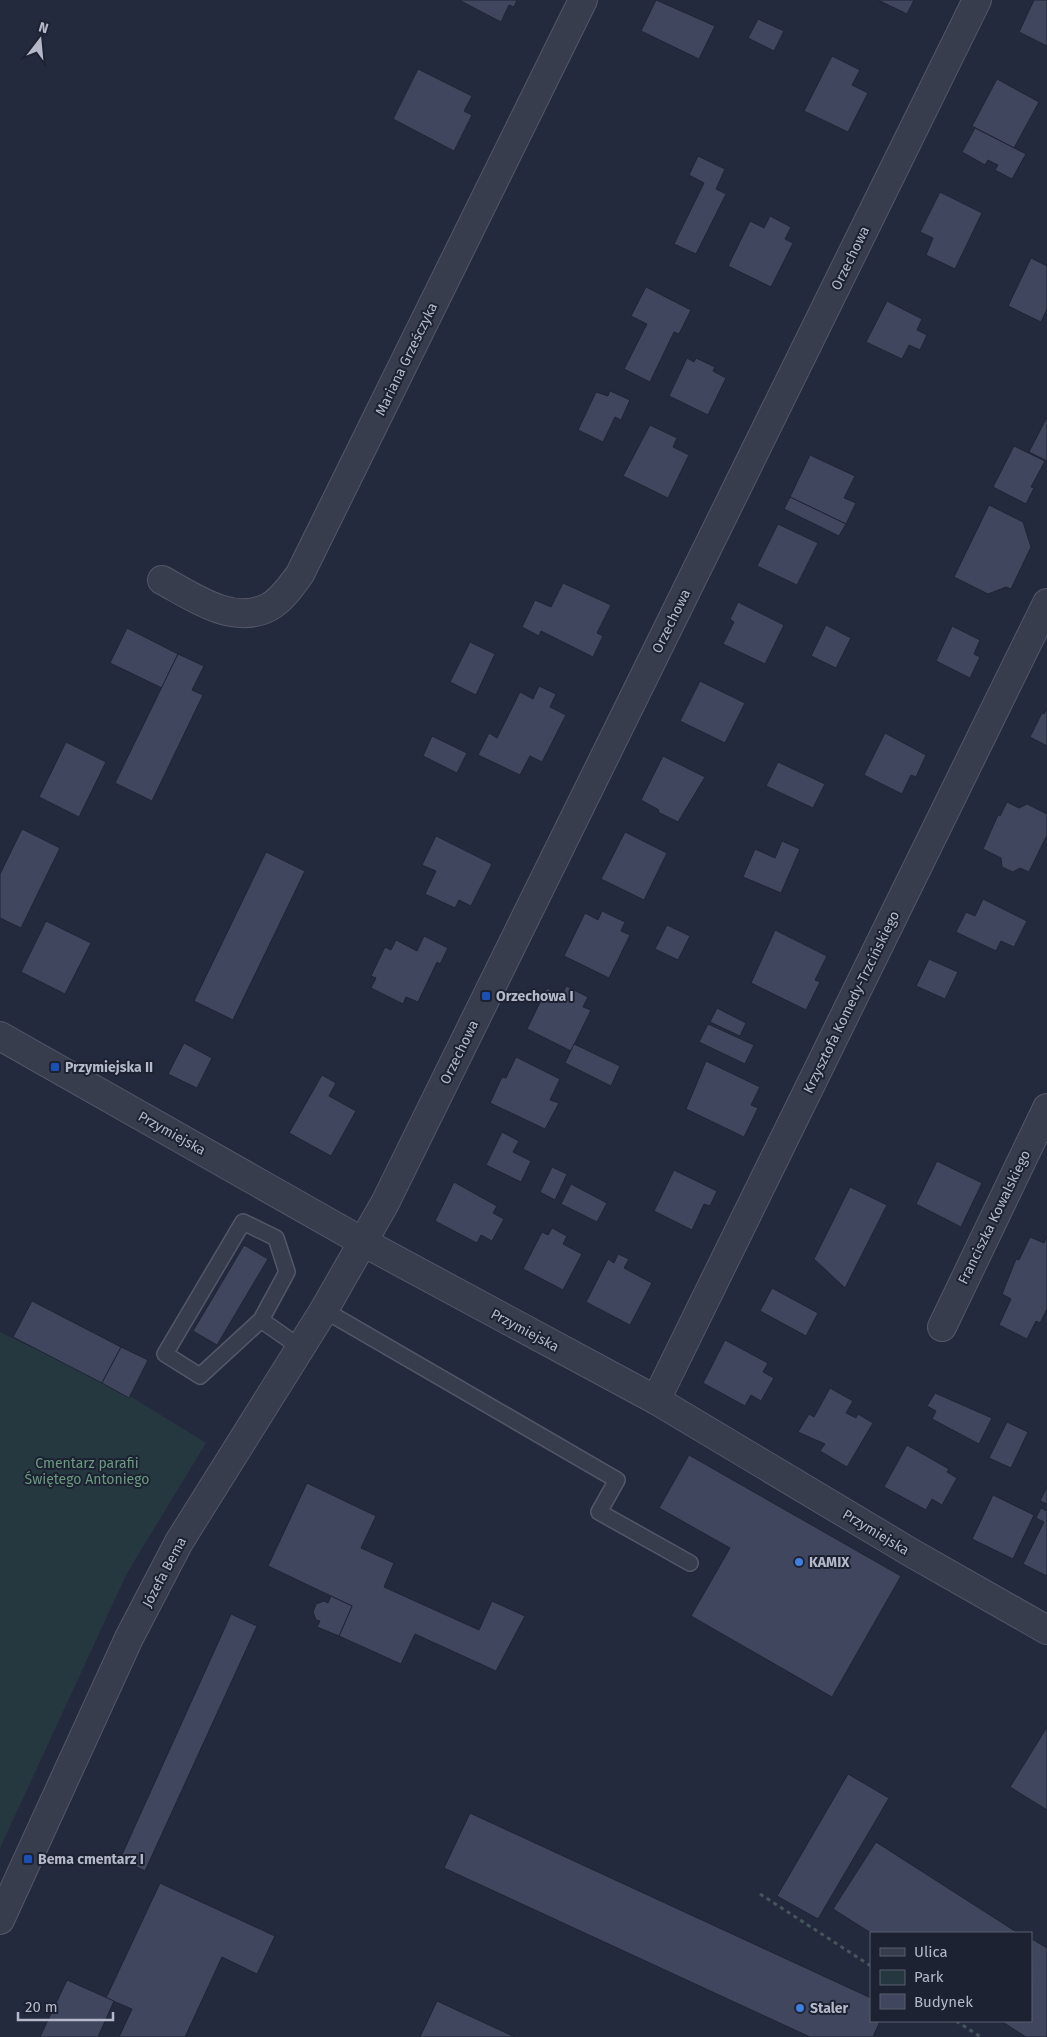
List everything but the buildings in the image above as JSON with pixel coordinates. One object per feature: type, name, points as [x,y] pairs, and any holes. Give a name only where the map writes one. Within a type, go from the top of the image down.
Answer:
[{"type":"street","name":"Mariana Grześczyka","points":[[162,580],[202,602],[229,612],[252,613],[270,607],[283,595],[300,574],[583,0]]},
{"type":"street","name":"Orzechowa","points":[[363,1242],[385,1203],[977,0]]},
{"type":"street","name":"Krzysztofa Komedy-Trzcińskiego","points":[[656,1400],[1047,603]]},
{"type":"street","name":"Przymiejska","points":[[0,1036],[363,1242],[656,1400],[926,1562],[1047,1630]]},
{"type":"street","name":"Franciszka Kowalskiego","points":[[942,1327],[1047,1108]]},
{"type":"street","name":"Józefa Bema","points":[[0,1920],[129,1638],[179,1542],[301,1348],[363,1242]]},
{"type":"lane","points":[[243,1222],[276,1238],[287,1272],[261,1320],[200,1376],[165,1354],[243,1222]]},
{"type":"lane","points":[[324,1310],[617,1480],[599,1512],[690,1564]]},
{"type":"lane","points":[[261,1320],[301,1348]]},
{"type":"path","points":[[760,1894],[870,1965]]},
{"type":"path","points":[[958,2022],[981,2037]]},
{"type":"green space","name":"Cmentarz parafii Świętego Antoniego","points":[[0,1332],[125,1393],[206,1443],[127,1573],[0,1848]]},
{"type":"place","name":"Orzechowa I","points":[[486,996]]},
{"type":"place","name":"Przymiejska II","points":[[55,1067]]},
{"type":"place","name":"KAMIX","points":[[799,1562]]},
{"type":"place","name":"Bema cmentarz I","points":[[28,1859]]},
{"type":"place","name":"Staler","points":[[800,2008]]}]
